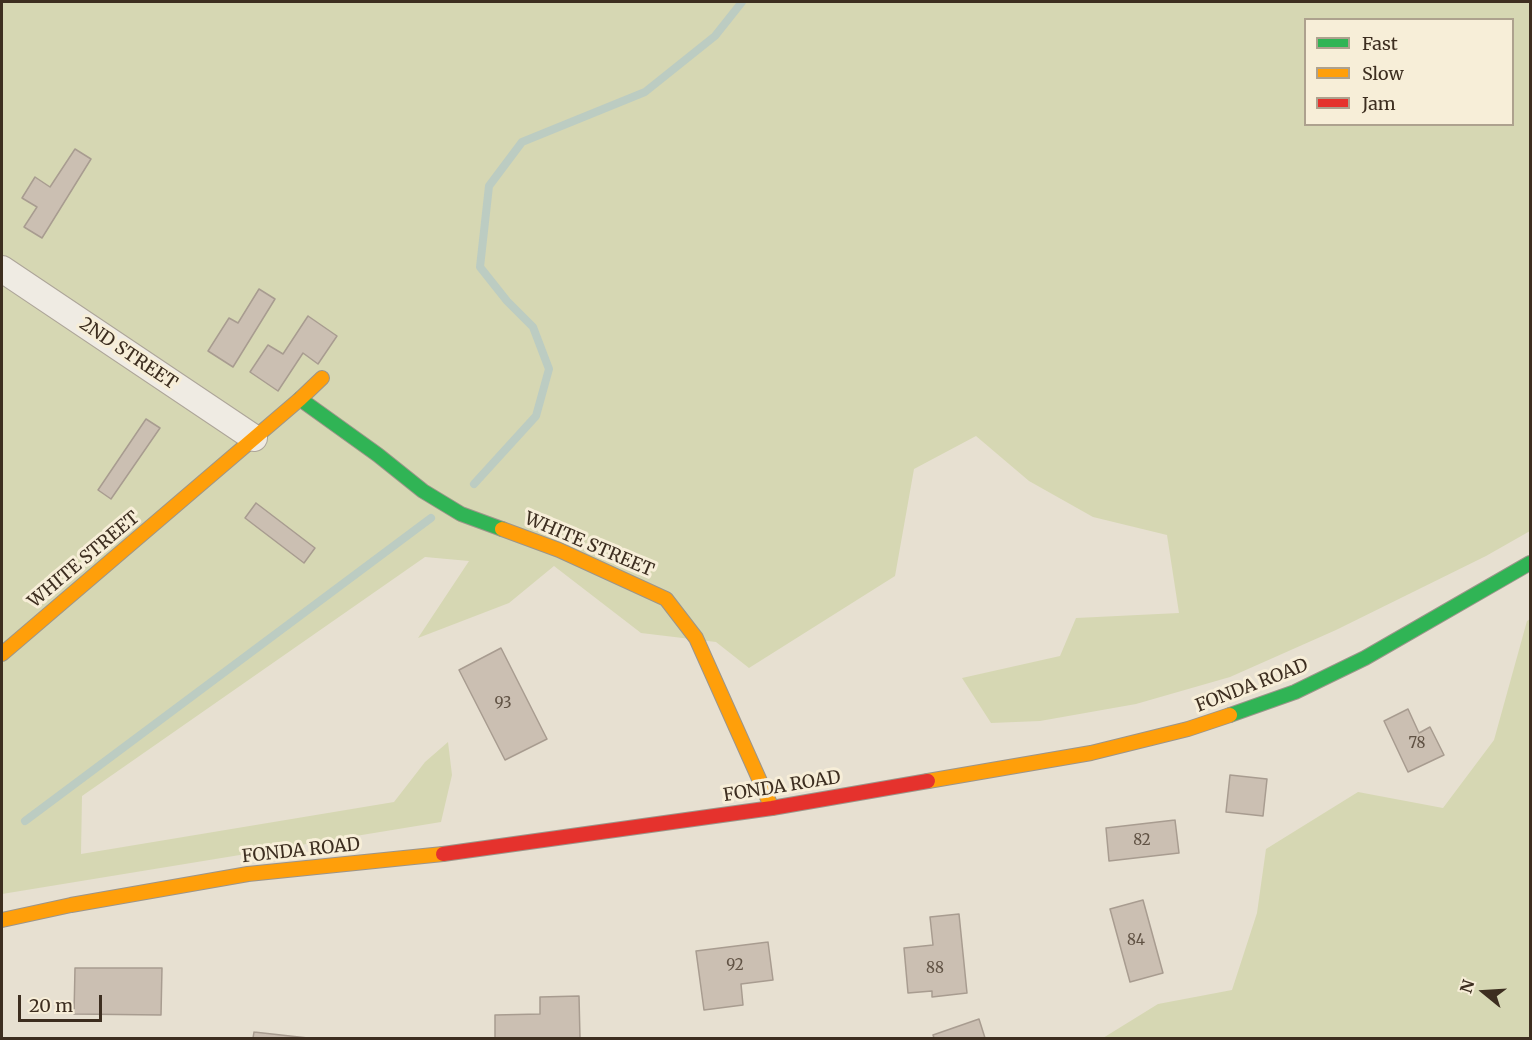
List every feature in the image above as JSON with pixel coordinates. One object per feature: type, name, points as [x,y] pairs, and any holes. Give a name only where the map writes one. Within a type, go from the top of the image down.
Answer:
[{"type":"street","name":"2ND STREET","points":[[2,269],[254,438]]},
{"type":"street","name":"WHITE STREET","points":[[7,640],[254,438],[322,378]]},
{"type":"street","name":"WHITE STREET","points":[[300,399],[378,455],[423,491],[461,513],[559,550],[666,599],[696,638],[772,808]]},
{"type":"street","name":"FONDA ROAD","points":[[2,920],[71,905],[248,874],[428,856],[772,808],[1091,753],[1188,729],[1295,692],[1365,658],[1530,563]]},
{"type":"green space","points":[[2,2],[1530,2],[1530,531],[1486,556],[1336,630],[1230,677],[1136,704],[1040,721],[991,723],[962,678],[1060,656],[1076,618],[1179,613],[1167,535],[1093,517],[1029,481],[976,436],[914,469],[895,576],[749,668],[716,642],[641,633],[554,566],[509,603],[418,638],[469,561],[425,557],[82,796],[81,854],[394,802],[425,762],[448,742],[452,775],[441,822],[2,894]]},
{"type":"green space","points":[[1530,619],[1530,1038],[1103,1038],[1158,1004],[1232,990],[1257,913],[1266,849],[1358,792],[1443,808],[1494,740],[1527,621]]},
{"type":"building","points":[[75,149],[91,159],[42,238],[24,227],[37,207],[22,198],[35,177],[50,187]]},
{"type":"building","points":[[259,289],[275,299],[233,367],[208,351],[229,318],[238,323]]},
{"type":"building","points":[[308,316],[337,336],[318,364],[303,353],[278,391],[250,372],[268,345],[283,354]]},
{"type":"building","points":[[146,419],[160,428],[111,499],[98,490]]},
{"type":"building","points":[[256,503],[315,548],[304,563],[245,518]]},
{"type":"building","points":[[501,648],[547,739],[505,760],[459,670]]},
{"type":"building","points":[[1408,709],[1419,733],[1430,727],[1444,755],[1408,772],[1384,721]]},
{"type":"building","points":[[1230,775],[1267,779],[1263,816],[1226,812]]},
{"type":"building","points":[[1175,820],[1179,853],[1109,861],[1106,828]]},
{"type":"building","points":[[1143,900],[1163,973],[1130,982],[1110,909]]},
{"type":"building","points":[[959,914],[967,993],[932,997],[932,991],[908,993],[904,948],[933,945],[930,917]]},
{"type":"building","points":[[768,942],[773,980],[741,984],[743,1005],[704,1010],[696,951]]},
{"type":"building","points":[[75,968],[162,968],[161,1015],[74,1014]]},
{"type":"building","points":[[579,996],[580,1038],[495,1038],[495,1015],[540,1014],[540,997]]},
{"type":"building","points":[[979,1019],[985,1038],[934,1038],[933,1035]]},
{"type":"building","points":[[254,1032],[308,1038],[253,1038]]},
{"type":"waterway","points":[[474,484],[536,416],[549,369],[533,327],[507,301],[480,267],[489,186],[522,142],[645,92],[715,36],[742,2]]},
{"type":"waterway","points":[[25,821],[431,518]]},
{"type":"traffic: fast","points":[[300,399],[378,455],[423,491],[461,514],[502,529]]},
{"type":"traffic: fast","points":[[1230,715],[1295,692],[1365,658],[1530,563]]},
{"type":"traffic: slow","points":[[2,654],[322,378]]},
{"type":"traffic: slow","points":[[502,529],[559,550],[666,599],[696,638],[772,808]]},
{"type":"traffic: slow","points":[[928,781],[1091,753],[1188,729],[1230,715]]},
{"type":"traffic: slow","points":[[2,920],[71,905],[248,874],[443,854]]},
{"type":"traffic: jam","points":[[443,854],[772,808],[928,781]]}]
